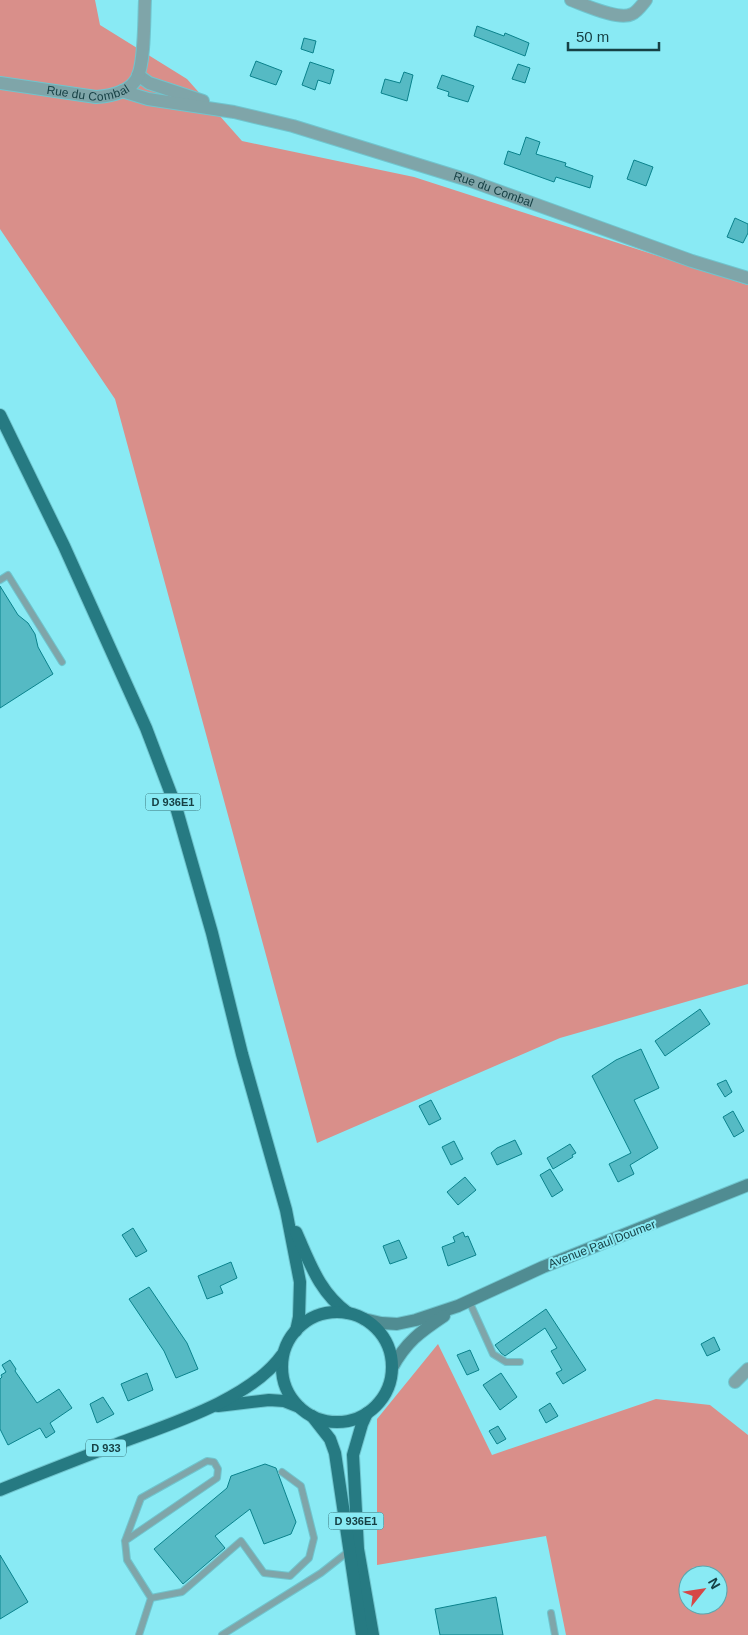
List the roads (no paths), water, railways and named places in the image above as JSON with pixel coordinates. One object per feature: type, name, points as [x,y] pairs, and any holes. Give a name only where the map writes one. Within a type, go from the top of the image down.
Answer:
[{"type":"main road","name":"D 936E1","points":[[0,415],[64,546],[146,728],[176,807],[212,933],[242,1054],[286,1210],[300,1282],[300,1317],[296,1330]]},
{"type":"main road","name":"Avenue Paul Doumer","points":[[463,1303],[543,1267],[748,1185]]},
{"type":"main road","name":"D 936E1","points":[[286,1210],[316,1278],[335,1304],[348,1313]]},
{"type":"main road","points":[[364,1319],[376,1328],[385,1340],[392,1368],[389,1385],[380,1401],[367,1413],[354,1419],[340,1422],[326,1421],[312,1416],[300,1408],[291,1397],[284,1383],[282,1368],[288,1341],[296,1330],[310,1319],[328,1312],[348,1313],[364,1319],[397,1324],[416,1320],[463,1303]]},
{"type":"main road","points":[[392,1368],[408,1343],[463,1303]]},
{"type":"main road","name":"D 933","points":[[0,1490],[213,1407],[274,1367],[284,1353]]},
{"type":"main road","name":"D 933","points":[[213,1407],[270,1400],[284,1401],[300,1408]]},
{"type":"main road","name":"D 936E1","points":[[367,1413],[353,1455],[358,1549],[373,1635]]},
{"type":"main road","name":"D 936E1","points":[[312,1416],[330,1440],[335,1453],[362,1635]]},
{"type":"street","points":[[122,91],[137,79],[143,40],[145,0]]},
{"type":"street","points":[[571,0],[617,16],[633,14],[646,0]]},
{"type":"street","name":"Rue du Combal","points":[[138,75],[148,83],[234,112]]},
{"type":"street","name":"Rue du Combal","points":[[0,83],[96,97],[122,91],[148,99],[234,112],[293,126],[471,180],[692,261],[748,278]]},
{"type":"street","points":[[735,1382],[748,1369]]},
{"type":"lane","points":[[0,580],[8,575],[62,662]]},
{"type":"lane","points":[[463,1303],[493,1354],[506,1362],[520,1362]]},
{"type":"lane","points":[[125,1541],[217,1478],[218,1469],[214,1462],[207,1461],[141,1498],[125,1541],[127,1560],[151,1598],[140,1635]]},
{"type":"lane","points":[[151,1598],[182,1592],[241,1540],[264,1573],[290,1576],[309,1558],[314,1538],[301,1486],[282,1472]]},
{"type":"lane","points":[[222,1635],[321,1573],[349,1550]]},
{"type":"lane","points":[[551,1613],[555,1635]]}]
